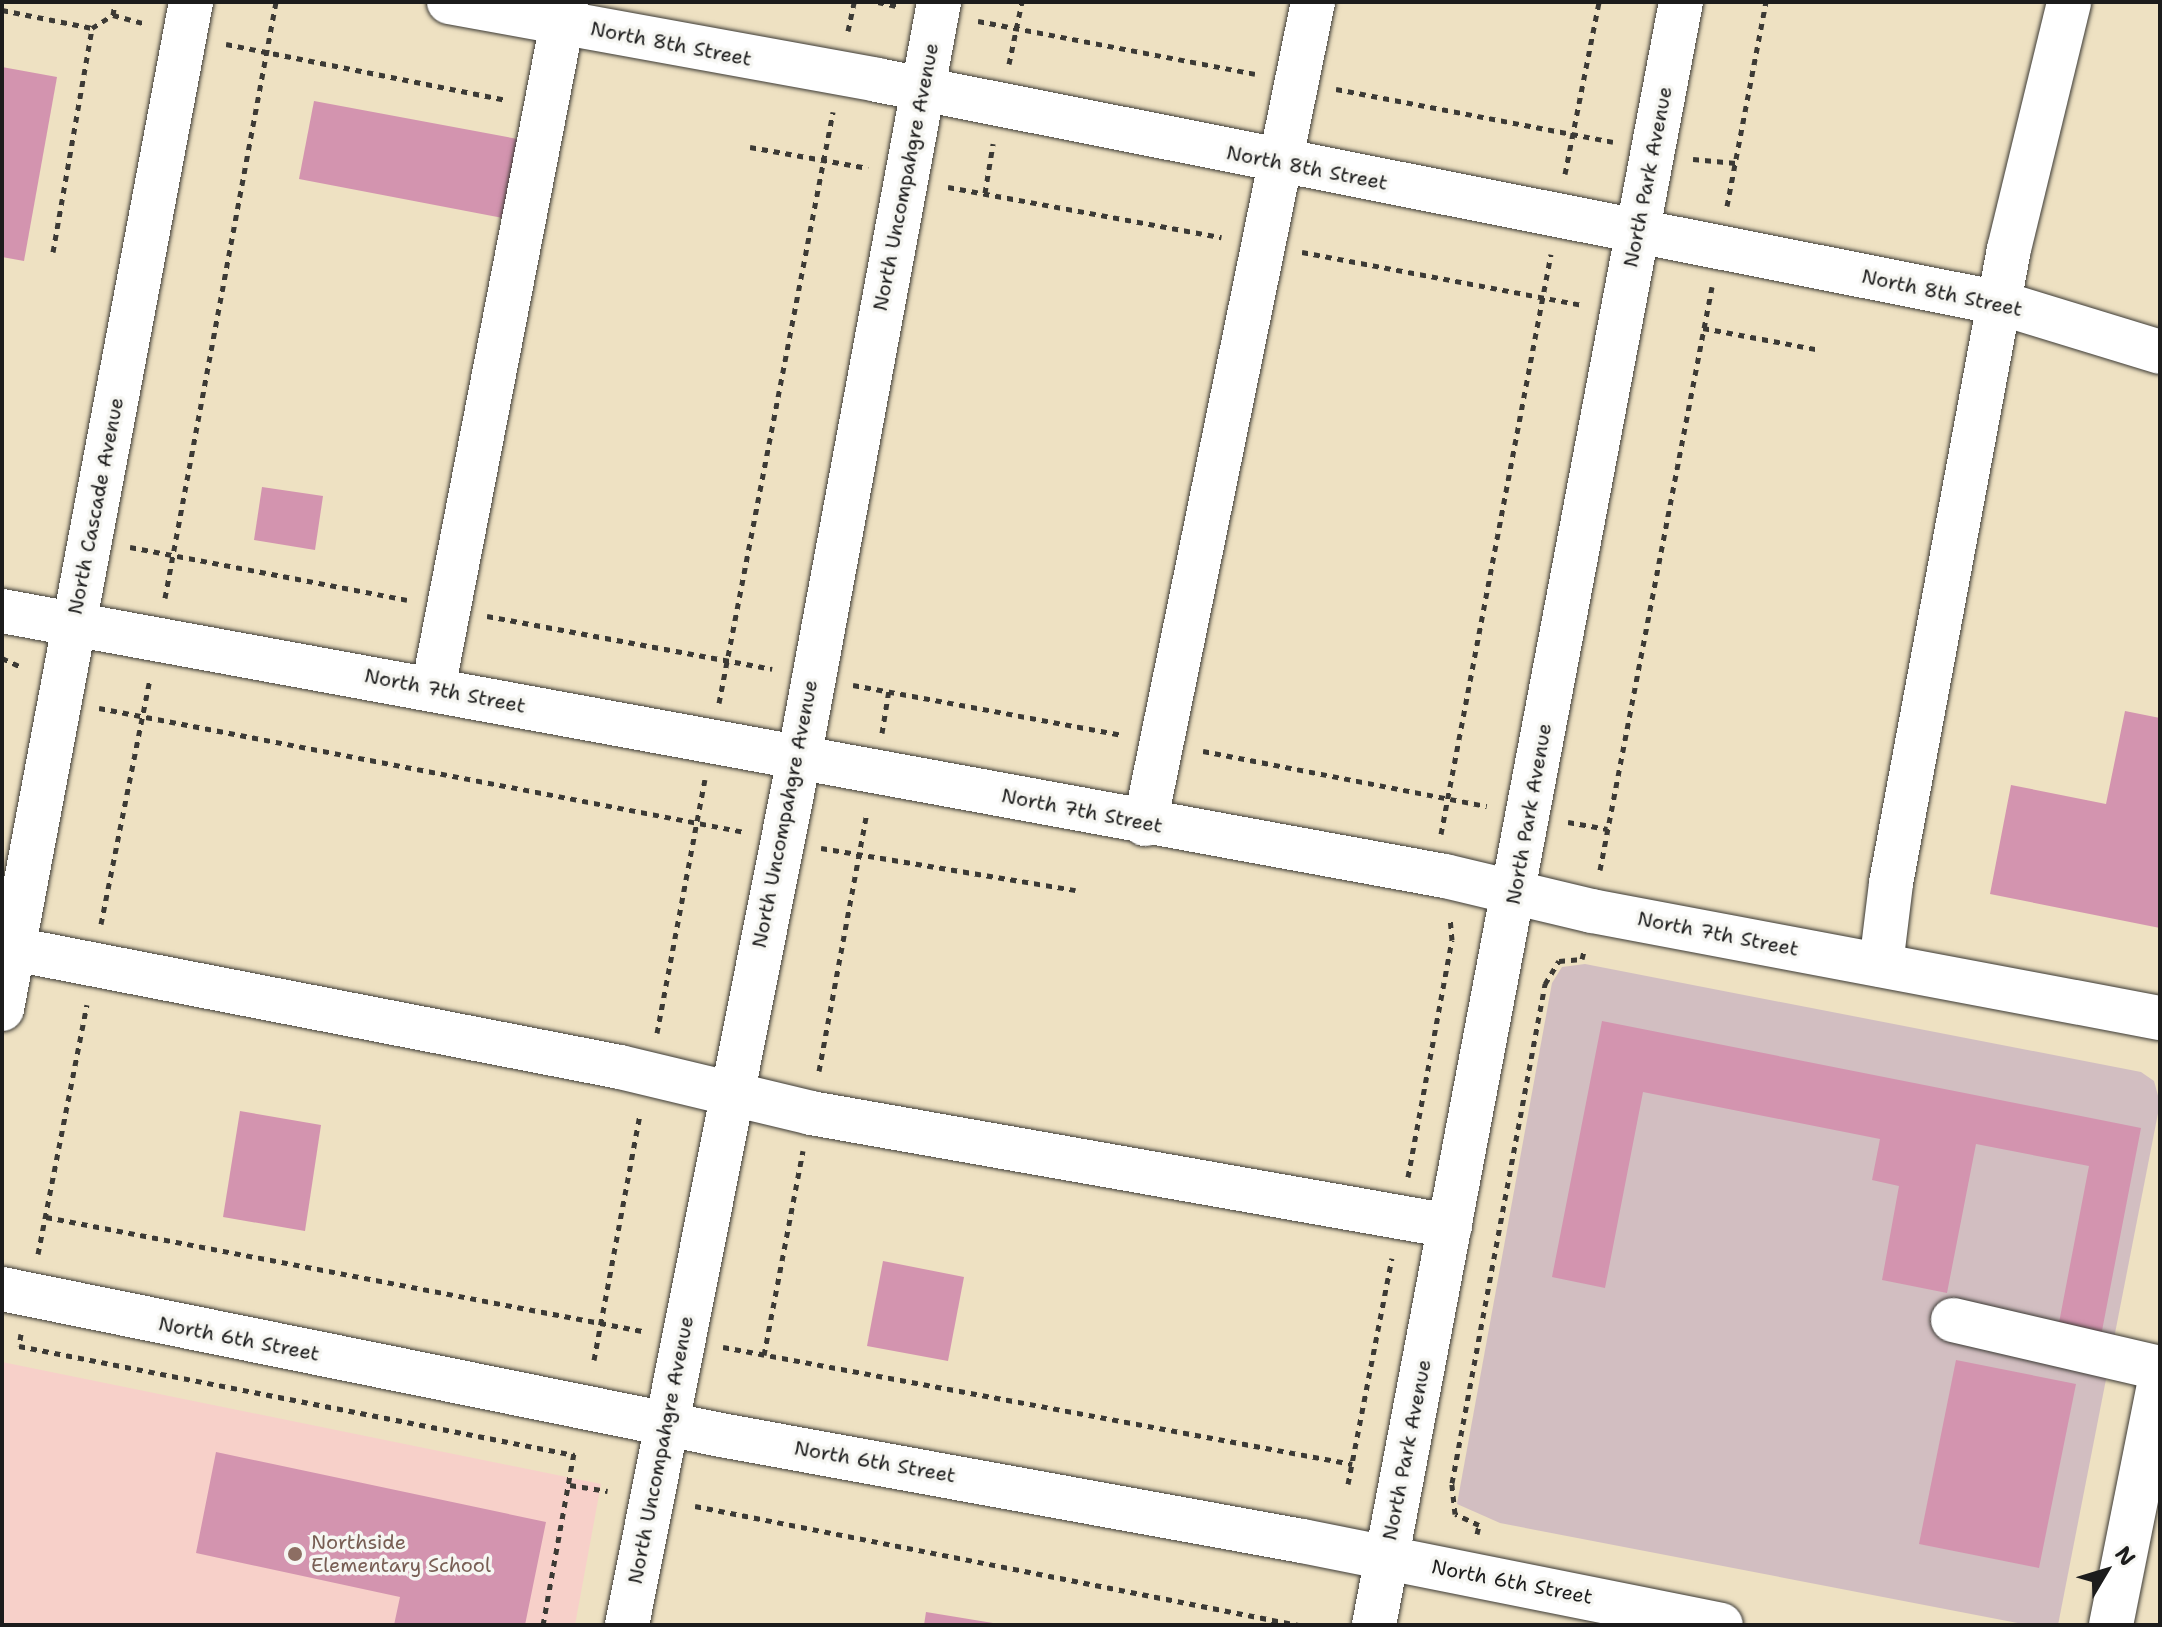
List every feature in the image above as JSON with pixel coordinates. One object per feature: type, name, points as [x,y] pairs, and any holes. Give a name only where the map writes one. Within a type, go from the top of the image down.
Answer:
[{"type":"street","name":"North 8th Street","points":[[449,2],[564,13],[840,76],[1283,164],[1558,213],[2000,303],[2160,352]]},
{"type":"street","name":"North Uncompahgre Avenue","points":[[627,1625],[664,1423],[799,759],[811,678],[939,2]]},
{"type":"street","points":[[1145,824],[1283,164],[1313,2]]},
{"type":"street","name":"North Park Avenue","points":[[1374,1625],[1681,2]]},
{"type":"street","points":[[1881,965],[1891,883],[2000,303],[2069,2]]},
{"type":"street","points":[[433,689],[549,109],[564,13]]},
{"type":"street","name":"North Cascade Avenue","points":[[2,1009],[188,18]]},
{"type":"street","name":"North 7th Street","points":[[2,611],[799,759],[876,770],[1145,824],[1445,876],[1515,890],[1592,911],[2160,1018]]},
{"type":"street","points":[[14,949],[648,1073],[811,1113],[1450,1226]]},
{"type":"street","name":"North 6th Street","points":[[16,1294],[664,1423],[1386,1557],[1721,1625]]},
{"type":"street","points":[[1953,1320],[2160,1368]]},
{"type":"street","points":[[2111,1625],[2160,1379]]},
{"type":"path","points":[[113,15],[115,2]]},
{"type":"path","points":[[164,607],[276,2]]},
{"type":"path","points":[[718,713],[854,2]]},
{"type":"path","points":[[1348,1484],[1452,940],[1441,835],[1447,799],[1599,2]]},
{"type":"path","points":[[1469,1574],[1479,1525],[1455,1514],[1450,1498],[1545,984],[1559,961],[1582,959],[1766,2]]},
{"type":"path","points":[[2,10],[92,28],[113,15],[188,18],[268,54],[549,109]]},
{"type":"path","points":[[53,252],[92,28]]},
{"type":"path","points":[[750,147],[905,179],[1542,297]]},
{"type":"path","points":[[1703,328],[1820,350]]},
{"type":"path","points":[[89,540],[811,678],[889,690],[1447,799]]},
{"type":"path","points":[[2,658],[27,670]]},
{"type":"path","points":[[152,664],[46,1217],[16,1294],[19,1346],[575,1452],[543,1625]]},
{"type":"path","points":[[764,1355],[889,690]]},
{"type":"path","points":[[91,704],[142,718],[757,835]]},
{"type":"path","points":[[594,1360],[707,770]]},
{"type":"path","points":[[810,846],[1076,890]]},
{"type":"path","points":[[46,1217],[652,1333]]},
{"type":"path","points":[[714,1345],[1352,1464]]},
{"type":"path","points":[[570,1485],[608,1491]]},
{"type":"path","points":[[695,1506],[1298,1625]]},
{"type":"shaded area","points":[[1585,964],[2141,1072],[2154,1081],[2160,1103],[2058,1625],[2028,1625],[1500,1523],[1457,1504],[1552,983],[1562,967]]},
{"type":"shaded area","name":"Northside Elementary School","points":[[2,1362],[601,1484],[575,1625],[2,1625]]},
{"type":"building","points":[[2,67],[57,77],[24,261],[2,257]]},
{"type":"building","points":[[314,101],[523,140],[508,219],[299,179]]},
{"type":"building","points":[[262,487],[323,496],[315,550],[254,540]]},
{"type":"building","points":[[2125,711],[2160,718],[2160,928],[1990,894],[2011,785],[2106,804]]},
{"type":"building","points":[[1602,1021],[2141,1128],[2101,1336],[2058,1328],[2089,1166],[1976,1144],[1947,1293],[1882,1280],[1899,1186],[1872,1180],[1880,1139],[1643,1092],[1605,1288],[1552,1277]]},
{"type":"building","points":[[240,1111],[321,1125],[305,1231],[223,1217]]},
{"type":"building","points":[[883,1261],[964,1277],[948,1361],[867,1346]]},
{"type":"building","points":[[1956,1360],[2076,1384],[2039,1568],[1919,1544]]},
{"type":"building","name":"Northside Elementary School","points":[[216,1452],[546,1522],[525,1625],[394,1625],[400,1597],[196,1553]]},
{"type":"building","points":[[926,1612],[993,1623],[993,1625],[924,1625]]},
{"type":"place","name":"Northside Elementary School","points":[[295,1554]]}]
